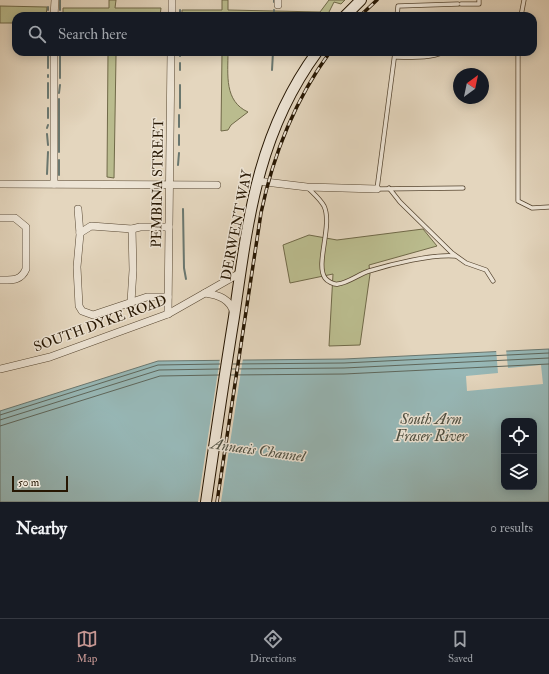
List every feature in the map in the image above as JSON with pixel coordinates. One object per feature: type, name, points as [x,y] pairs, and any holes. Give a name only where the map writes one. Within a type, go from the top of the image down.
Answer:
[{"type":"main road","points":[[349,12],[361,0]]},
{"type":"main road","name":"DERWENT WAY","points":[[206,502],[250,207],[256,181],[275,126],[295,87],[314,56]]},
{"type":"street","points":[[54,12],[55,0]]},
{"type":"street","points":[[172,0],[172,12]]},
{"type":"street","points":[[54,56],[54,184]]},
{"type":"street","name":"PEMBINA STREET","points":[[168,314],[171,56]]},
{"type":"street","points":[[256,181],[307,187],[377,188]]},
{"type":"street","points":[[0,184],[217,185]]},
{"type":"street","points":[[78,209],[80,233],[76,268],[80,306],[82,311],[93,315],[147,297],[168,297]]},
{"type":"street","points":[[0,218],[15,218],[26,227],[26,269],[24,275],[14,280],[0,280]]},
{"type":"street","points":[[80,233],[86,227],[93,226],[132,229],[140,227],[170,227]]},
{"type":"street","points":[[131,302],[133,270],[132,229]]},
{"type":"street","name":"SOUTH DYKE ROAD","points":[[0,369],[50,357],[168,314],[240,273]]},
{"type":"street","points":[[205,294],[224,299],[230,303],[234,313]]},
{"type":"lane","points":[[397,12],[398,6],[479,4],[479,0]]},
{"type":"lane","points":[[522,12],[524,0]]},
{"type":"lane","points":[[430,56],[395,57],[377,188],[463,188]]},
{"type":"lane","points":[[518,56],[518,201],[532,208],[549,207]]},
{"type":"lane","points":[[307,187],[318,198],[325,210],[325,236],[321,270],[325,278],[330,282],[338,284],[369,271],[443,255],[455,256]]},
{"type":"lane","points":[[389,188],[400,202],[455,256],[466,263],[486,270],[493,280]]},
{"type":"green space","points":[[109,0],[116,0],[115,8],[161,8],[160,12],[63,12],[63,8],[109,8]]},
{"type":"green space","points":[[222,0],[228,0],[228,10],[320,12],[182,12],[182,10],[222,10]]},
{"type":"green space","points":[[329,0],[345,0],[341,4],[334,2],[329,12],[320,12]]},
{"type":"green space","points":[[0,6],[47,7],[46,12],[12,12],[12,23],[0,23]]},
{"type":"green space","points":[[108,56],[116,56],[114,178],[107,177]]},
{"type":"green space","points":[[222,56],[228,56],[228,78],[231,94],[240,107],[248,112],[231,125],[228,130],[221,131]]},
{"type":"green space","points":[[423,229],[437,246],[369,265],[370,274],[360,345],[329,346],[333,274],[290,283],[283,245],[309,235],[337,240]]},
{"type":"water","name":"South Arm Fraser River","points":[[549,349],[549,502],[0,502],[0,411],[158,361],[344,359]]},
{"type":"pier","points":[[496,349],[506,349],[508,368],[541,365],[543,384],[467,391],[466,376],[498,373]]},
{"type":"pier","points":[[220,358],[243,358],[221,502],[198,502]]},
{"type":"waterway","points":[[60,0],[60,10]]},
{"type":"waterway","points":[[48,56],[48,68]]},
{"type":"waterway","points":[[60,56],[60,78]]},
{"type":"waterway","points":[[272,70],[273,56]]},
{"type":"waterway","points":[[180,63],[180,70]]},
{"type":"waterway","points":[[48,83],[48,98]]},
{"type":"waterway","points":[[59,93],[60,85]]},
{"type":"waterway","points":[[180,85],[180,108]]},
{"type":"waterway","points":[[59,99],[59,152]]},
{"type":"waterway","points":[[48,108],[48,118]]},
{"type":"waterway","points":[[179,115],[179,127]]},
{"type":"waterway","points":[[47,134],[48,145]]},
{"type":"waterway","points":[[179,135],[179,145]]},
{"type":"waterway","points":[[47,174],[48,152]]},
{"type":"waterway","points":[[178,165],[179,153]]},
{"type":"waterway","points":[[59,160],[59,175]]},
{"type":"waterway","points":[[183,209],[184,268],[186,279]]},
{"type":"railway","points":[[364,12],[377,0]]},
{"type":"railway","points":[[217,502],[261,213],[266,191],[279,149],[296,109],[317,70],[327,56]]},
{"type":"water label","name":"Annacis Channel","points":[[258,450]]}]
